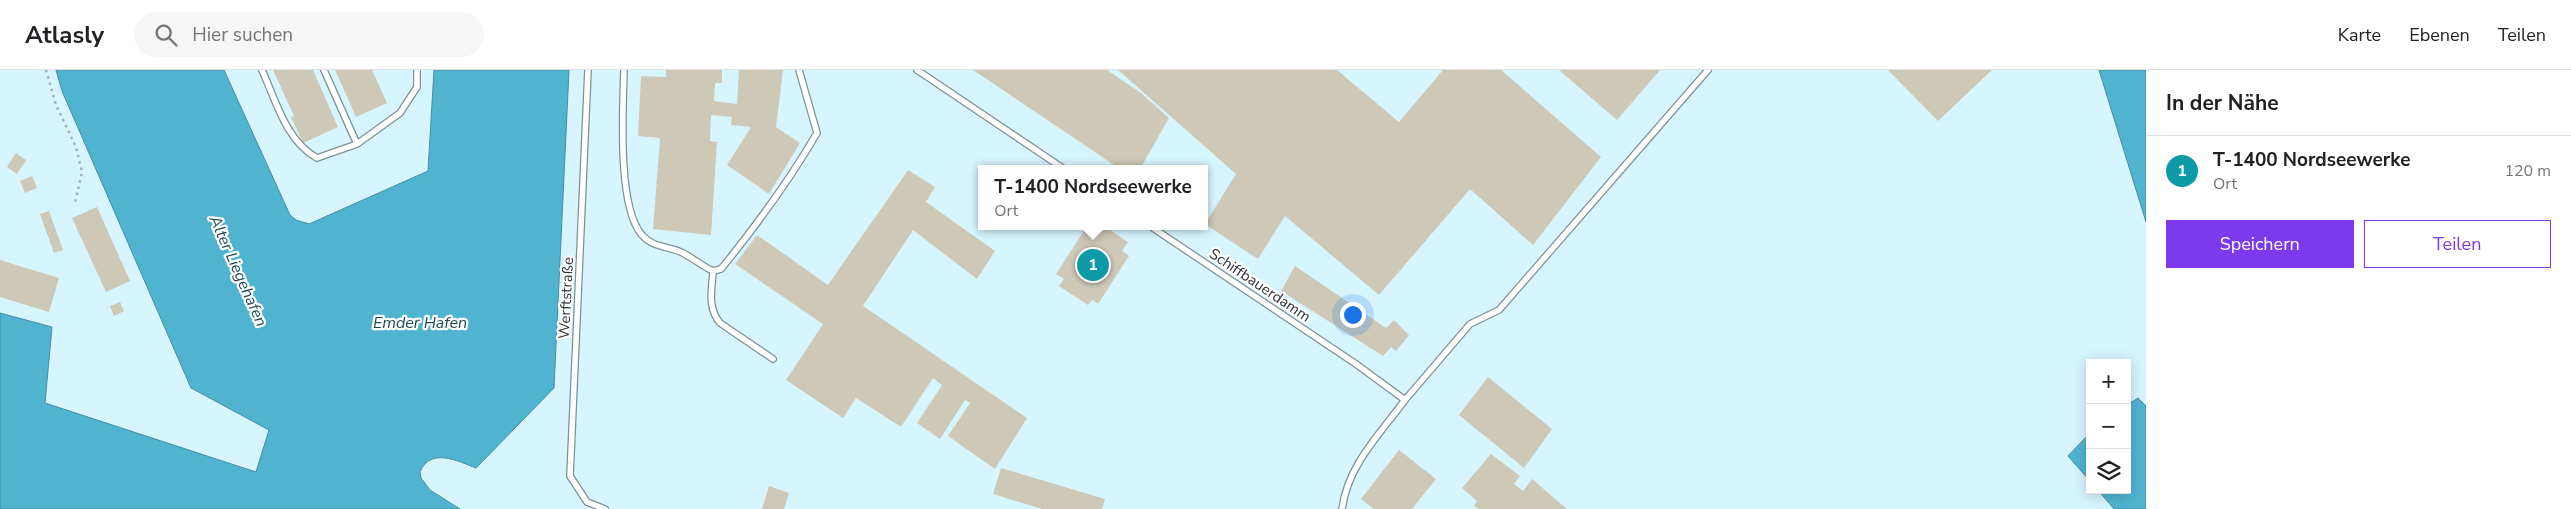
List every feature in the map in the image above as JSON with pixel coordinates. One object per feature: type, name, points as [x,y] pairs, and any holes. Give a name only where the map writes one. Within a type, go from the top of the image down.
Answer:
[{"type":"lane","points":[[262,70],[290,133],[304,151],[317,158],[357,144],[400,112],[417,87],[417,70]]},
{"type":"lane","points":[[324,70],[357,144]]},
{"type":"lane","name":"Werftstraße","points":[[588,70],[570,476],[587,502],[605,509]]},
{"type":"lane","points":[[624,70],[622,119],[625,183],[634,222],[648,241],[682,253],[713,271],[721,269],[762,217],[792,176],[817,133],[799,70]]},
{"type":"lane","points":[[917,70],[1058,165]]},
{"type":"lane","points":[[1342,509],[1345,488],[1356,464],[1405,400],[1470,324],[1499,310],[1708,70]]},
{"type":"lane","name":"Schiffbauerdamm","points":[[1156,230],[1356,364],[1405,400]]},
{"type":"lane","points":[[713,271],[711,306],[713,315],[720,323],[773,359]]},
{"type":"path","points":[[46,70],[56,105],[76,147],[82,172],[74,203]]},
{"type":"shaded area","points":[[0,70],[56,70],[62,91],[191,388],[269,430],[256,472],[44,403],[52,328],[0,313]]},
{"type":"shaded area","points":[[224,70],[434,70],[428,171],[309,224],[296,220],[290,215]]},
{"type":"shaded area","points":[[569,70],[2099,70],[2146,222],[2146,406],[2138,398],[2131,401],[2131,359],[2086,359],[2086,437],[2068,456],[2086,476],[2086,494],[2101,494],[2114,509],[460,509],[425,485],[420,472],[423,465],[428,460],[439,457],[476,468],[554,388]]},
{"type":"water","name":"Emder Hafen","points":[[56,70],[224,70],[290,215],[296,220],[309,224],[428,171],[434,70],[569,70],[554,388],[476,468],[445,458],[430,460],[425,464],[420,472],[421,478],[430,490],[460,509],[0,509],[0,313],[52,327],[45,403],[256,472],[269,430],[191,388],[62,91]]},
{"type":"water","points":[[2099,70],[2146,70],[2146,222]]},
{"type":"water","points":[[2138,398],[2146,406],[2146,509],[2114,509],[2101,494],[2131,494],[2132,402]]},
{"type":"water","points":[[2086,437],[2086,476],[2068,456]]},
{"type":"building","points":[[273,70],[313,70],[338,127],[303,143],[291,117],[294,116]]},
{"type":"building","points":[[335,70],[372,70],[387,103],[356,117]]},
{"type":"building","points":[[666,70],[722,70],[722,83],[715,83],[714,101],[737,104],[739,70],[783,70],[776,127],[800,143],[769,194],[727,165],[751,127],[731,125],[732,117],[711,115],[710,141],[717,142],[711,235],[653,229],[660,138],[638,136],[641,76],[666,77]]},
{"type":"building","points":[[973,70],[1107,70],[1141,93],[1169,118],[1142,165],[1114,165]]},
{"type":"building","points":[[1118,70],[1337,70],[1399,122],[1443,70],[1501,70],[1601,157],[1533,245],[1470,189],[1379,295],[1285,216],[1258,259],[1208,226],[1208,219],[1236,174]]},
{"type":"building","points":[[1559,70],[1660,70],[1617,120]]},
{"type":"building","points":[[1888,70],[1992,70],[1938,121]]},
{"type":"building","points":[[16,153],[26,160],[17,174],[7,167]]},
{"type":"building","points":[[908,170],[935,187],[926,202],[995,251],[977,279],[913,230],[863,306],[1027,418],[995,469],[948,436],[970,403],[965,400],[940,439],[917,423],[942,385],[933,378],[901,427],[856,398],[843,418],[786,380],[823,324],[735,264],[757,235],[828,285]]},
{"type":"building","points":[[32,176],[37,188],[25,193],[20,181]]},
{"type":"building","points":[[97,207],[130,281],[106,292],[72,218]]},
{"type":"building","points":[[49,211],[63,250],[54,253],[40,214]]},
{"type":"building","points":[[1085,230],[1092,232],[1093,230],[1110,230],[1128,242],[1122,251],[1129,256],[1098,304],[1092,300],[1088,305],[1059,286],[1064,279],[1056,274]]},
{"type":"building","points":[[0,260],[59,278],[49,312],[0,297]]},
{"type":"building","points":[[1295,266],[1386,328],[1394,320],[1409,335],[1396,351],[1391,347],[1383,356],[1281,291]]},
{"type":"building","points":[[120,302],[124,311],[114,316],[110,306]]},
{"type":"building","points":[[1488,377],[1552,429],[1524,468],[1459,415]]},
{"type":"building","points":[[1399,450],[1436,479],[1412,509],[1374,509],[1361,499]]},
{"type":"building","points":[[1491,454],[1520,476],[1514,484],[1523,491],[1532,479],[1567,509],[1478,509],[1474,506],[1477,501],[1462,488]]},
{"type":"building","points":[[1001,468],[1105,499],[1102,509],[1042,509],[993,494]]},
{"type":"building","points":[[769,486],[789,493],[784,509],[762,509]]},
{"type":"place","name":"T-1400 Nordseewerke","points":[[1093,265]]},
{"type":"water label","name":"Alter Liegehafen","points":[[238,271]]}]
